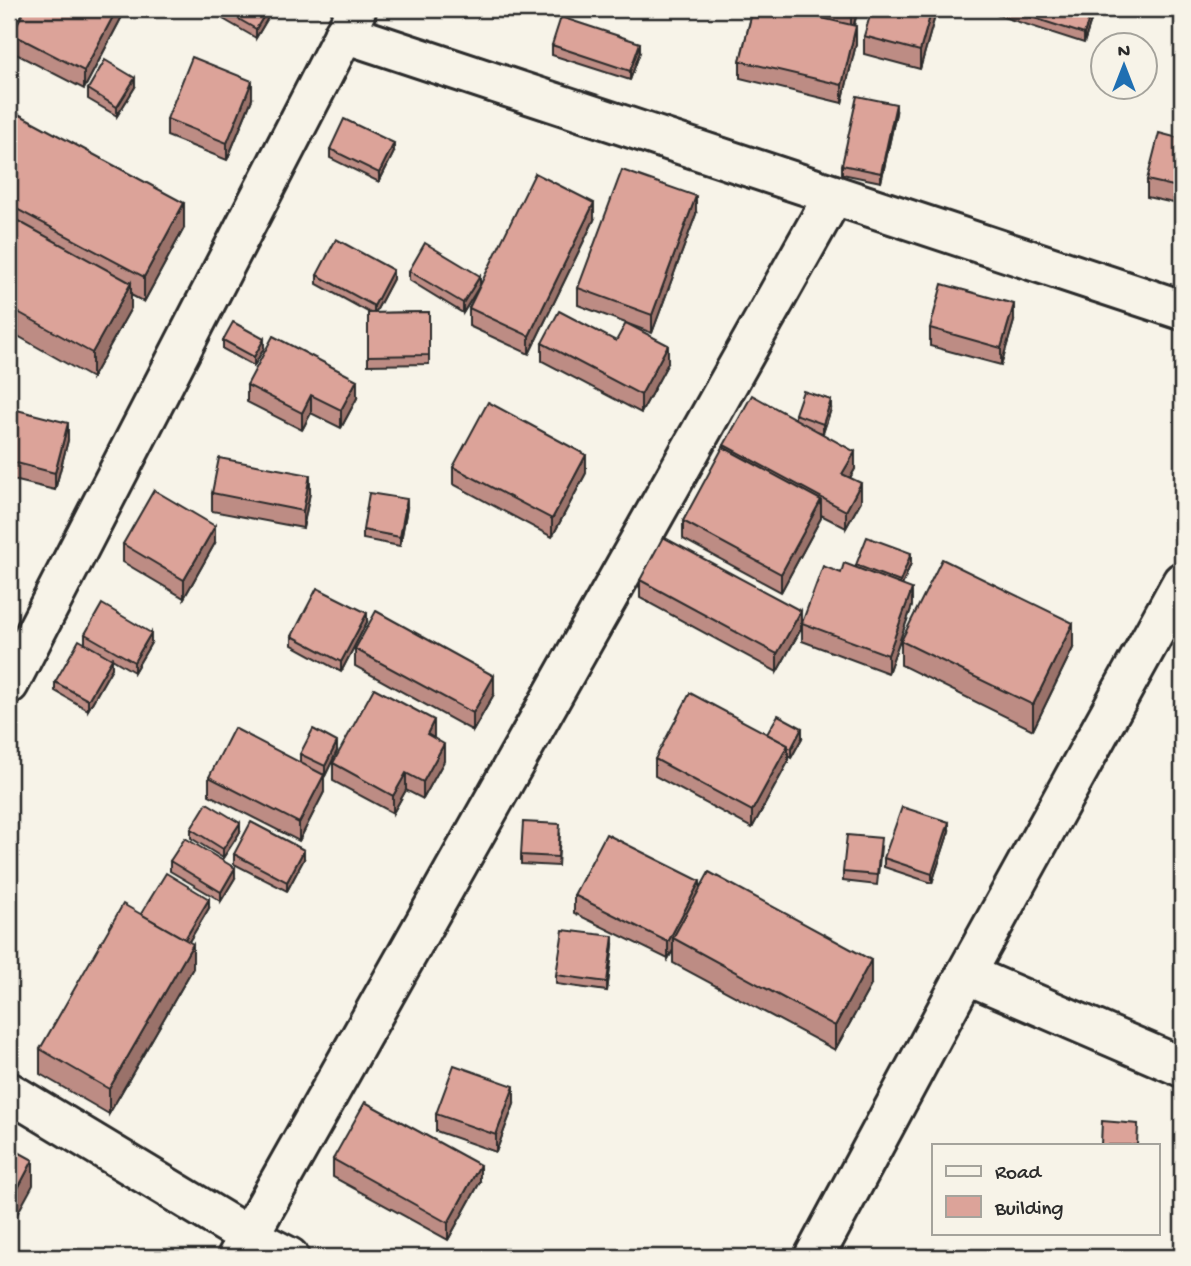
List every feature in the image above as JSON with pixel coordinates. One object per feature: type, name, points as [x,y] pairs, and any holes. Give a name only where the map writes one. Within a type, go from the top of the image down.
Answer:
[{"type":"street","points":[[9,684],[351,21],[834,195],[1182,310]]},
{"type":"street","points":[[242,1247],[834,195]]},
{"type":"street","points":[[814,1257],[1182,582]]},
{"type":"street","points":[[967,974],[1182,1067]]},
{"type":"street","points":[[9,1092],[242,1247],[289,1257]]},
{"type":"building","points":[[25,9],[117,9],[84,71],[12,34]]},
{"type":"building","points":[[224,9],[268,9],[256,29]]},
{"type":"building","points":[[753,9],[783,9],[856,26],[842,85],[740,61]]},
{"type":"building","points":[[822,9],[853,9],[851,17]]},
{"type":"building","points":[[872,9],[932,9],[920,51],[864,36]]},
{"type":"building","points":[[1006,9],[1092,9],[1084,34]]},
{"type":"building","points":[[561,17],[640,43],[630,71],[552,45]]},
{"type":"building","points":[[192,57],[252,81],[227,143],[167,119]]},
{"type":"building","points":[[105,60],[135,78],[117,107],[88,89]]},
{"type":"building","points":[[857,96],[896,104],[881,173],[842,165]]},
{"type":"building","points":[[9,109],[184,203],[144,277],[9,205]]},
{"type":"building","points":[[344,119],[394,143],[379,173],[330,149]]},
{"type":"building","points":[[1159,133],[1182,139],[1182,188],[1147,180]]},
{"type":"building","points":[[622,170],[696,196],[652,315],[578,288]]},
{"type":"building","points":[[535,173],[594,203],[529,336],[469,308]]},
{"type":"building","points":[[9,216],[131,283],[92,353],[9,307]]},
{"type":"building","points":[[336,239],[393,270],[374,306],[317,275]]},
{"type":"building","points":[[425,243],[480,276],[463,303],[409,271]]},
{"type":"building","points":[[942,284],[1014,304],[1001,348],[930,328]]},
{"type":"building","points":[[559,311],[616,341],[626,323],[668,345],[641,395],[542,343]]},
{"type":"building","points":[[429,312],[429,355],[368,356],[368,313]]},
{"type":"building","points":[[233,322],[264,339],[254,357],[223,340]]},
{"type":"building","points":[[273,336],[357,380],[341,410],[311,395],[302,413],[247,385]]},
{"type":"building","points":[[803,391],[831,400],[823,424],[795,414]]},
{"type":"building","points":[[752,395],[855,452],[842,474],[861,483],[846,511],[724,445]]},
{"type":"building","points":[[488,402],[586,455],[552,519],[453,467]]},
{"type":"building","points":[[9,408],[68,423],[55,473],[9,461]]},
{"type":"building","points":[[723,447],[821,500],[781,574],[683,521]]},
{"type":"building","points":[[219,458],[310,475],[303,511],[212,493]]},
{"type":"building","points":[[154,490],[215,526],[184,580],[123,544]]},
{"type":"building","points":[[369,493],[407,499],[400,537],[363,530]]},
{"type":"building","points":[[663,537],[801,611],[777,654],[640,580]]},
{"type":"building","points":[[867,537],[911,553],[900,582],[856,565]]},
{"type":"building","points":[[942,559],[1073,623],[1033,705],[901,641]]},
{"type":"building","points":[[844,563],[912,589],[888,655],[802,623],[823,566],[841,573]]},
{"type":"building","points":[[317,588],[367,613],[341,662],[292,636]]},
{"type":"building","points":[[102,604],[151,633],[134,662],[85,634]]},
{"type":"building","points":[[376,611],[494,676],[473,713],[355,649]]},
{"type":"building","points":[[79,640],[112,659],[88,700],[55,682]]},
{"type":"building","points":[[374,688],[434,720],[427,734],[444,744],[423,782],[406,773],[393,796],[333,763]]},
{"type":"building","points":[[690,693],[788,745],[752,811],[655,759]]},
{"type":"building","points":[[778,715],[802,728],[791,749],[767,734]]},
{"type":"building","points":[[234,728],[324,775],[299,823],[209,777]]},
{"type":"building","points":[[313,729],[337,742],[325,766],[300,754]]},
{"type":"building","points":[[207,803],[240,823],[223,849],[191,829]]},
{"type":"building","points":[[902,807],[949,822],[932,874],[884,858]]},
{"type":"building","points":[[251,822],[304,850],[287,882],[234,854]]},
{"type":"building","points":[[523,822],[560,824],[558,857],[521,855]]},
{"type":"building","points":[[606,834],[700,881],[668,942],[574,895]]},
{"type":"building","points":[[847,835],[881,838],[877,875],[843,872]]},
{"type":"building","points":[[185,838],[235,868],[221,892],[170,861]]},
{"type":"building","points":[[709,872],[871,960],[835,1026],[673,938]]},
{"type":"building","points":[[166,873],[209,899],[185,939],[141,914]]},
{"type":"building","points":[[123,904],[193,944],[109,1089],[40,1049]]},
{"type":"building","points":[[563,930],[613,936],[607,982],[556,975]]},
{"type":"building","points":[[454,1065],[514,1086],[496,1135],[436,1114]]},
{"type":"building","points":[[365,1102],[480,1165],[448,1223],[333,1159]]},
{"type":"building","points":[[1102,1121],[1138,1124],[1137,1144],[1101,1144]]},
{"type":"building","points":[[9,1147],[33,1160],[9,1205]]}]
